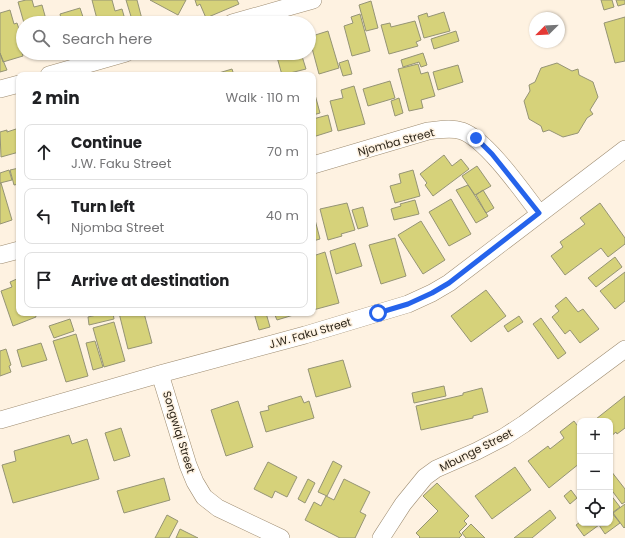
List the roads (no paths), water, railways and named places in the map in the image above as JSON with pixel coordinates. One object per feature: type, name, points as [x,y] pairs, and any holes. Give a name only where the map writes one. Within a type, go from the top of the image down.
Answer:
[{"type":"street","points":[[257,16],[313,0]]},
{"type":"street","points":[[60,72],[102,60]]},
{"type":"street","points":[[0,89],[16,85]]},
{"type":"street","name":"Njomba Street","points":[[316,164],[428,131],[447,129],[461,130],[476,138],[492,154],[539,213]]},
{"type":"street","name":"J.W. Faku Street","points":[[0,420],[160,374],[305,335],[408,304],[449,283],[625,149]]},
{"type":"street","points":[[0,255],[16,251]]},
{"type":"street","name":"Mbunge Street","points":[[381,538],[403,504],[425,477],[436,469],[504,437],[524,424],[625,349]]},
{"type":"street","name":"Songwiqi Street","points":[[160,374],[194,482],[204,497],[218,508],[281,538]]}]
